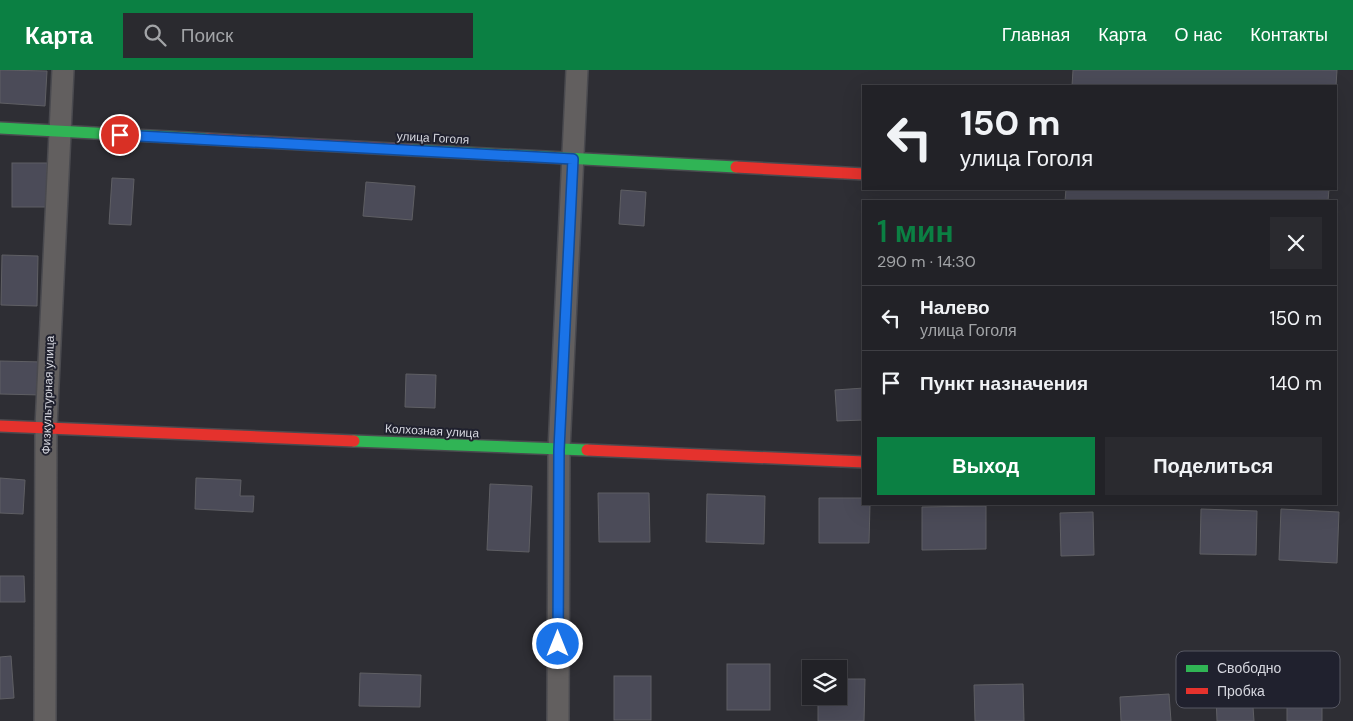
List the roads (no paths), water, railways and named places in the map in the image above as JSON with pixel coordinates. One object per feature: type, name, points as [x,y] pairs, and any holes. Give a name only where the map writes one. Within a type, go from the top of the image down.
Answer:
[{"type":"street","name":"Физкультурная улица","points":[[44,721],[46,428],[63,70]]},
{"type":"street","points":[[558,721],[559,450],[577,70]]},
{"type":"street","name":"улица Гоголя","points":[[0,128],[862,174]]},
{"type":"street","name":"Колхозная улица","points":[[0,426],[862,462]]}]
